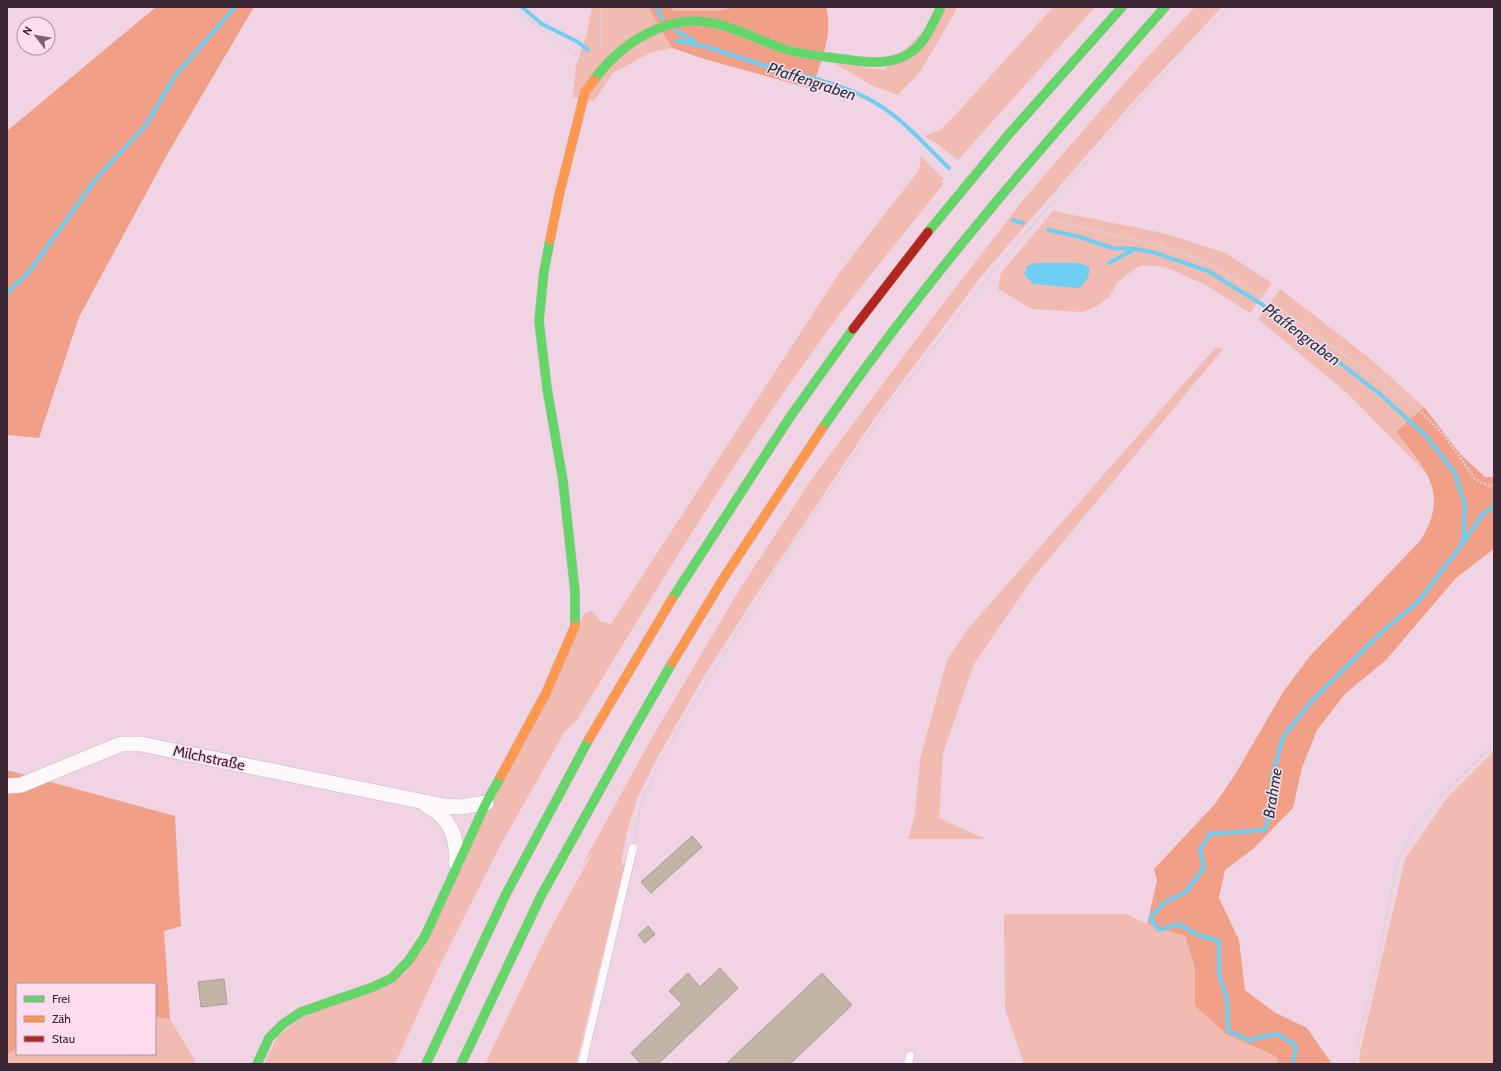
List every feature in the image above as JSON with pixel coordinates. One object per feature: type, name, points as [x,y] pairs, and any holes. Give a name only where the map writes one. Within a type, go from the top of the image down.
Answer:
[{"type":"main road","points":[[257,1064],[269,1038],[283,1024],[301,1012],[373,987],[392,978],[409,960],[425,936],[486,804],[546,693],[575,626],[575,592],[563,481],[547,388],[539,321],[544,271],[576,124],[585,92],[606,63],[626,47],[658,28],[675,23],[692,21],[713,23],[788,50],[870,63],[900,59],[914,50],[926,36],[941,7]]},
{"type":"main road","points":[[426,1064],[505,898],[558,793],[612,698],[681,584],[756,467],[831,357],[958,194],[1122,7]]},
{"type":"main road","points":[[462,1064],[540,899],[639,720],[739,552],[835,411],[931,281],[1004,191],[1165,7]]},
{"type":"street","name":"Milchstraße","points":[[7,786],[21,785],[121,744],[141,744],[417,800],[459,807],[486,804]]},
{"type":"street","name":"Milchstraße","points":[[417,800],[440,812],[450,828],[457,850],[456,867]]},
{"type":"lane","points":[[582,1064],[633,848]]},
{"type":"lane","points":[[908,1064],[910,1056]]},
{"type":"path","points":[[511,7],[599,72]]},
{"type":"path","points":[[601,7],[600,42],[606,63]]},
{"type":"path","points":[[633,848],[640,804],[658,765],[787,552],[888,405],[995,269],[1147,90],[1229,7]]},
{"type":"path","points":[[1039,217],[1176,250],[1211,264],[1282,310],[1416,407],[1445,436],[1475,479],[1489,486],[1494,485]]},
{"type":"path","points":[[1353,1064],[1378,960],[1397,864],[1402,850],[1414,827],[1435,802],[1494,743]]},
{"type":"shaded area","points":[[156,7],[254,7],[168,153],[79,317],[39,438],[7,435],[7,131]]},
{"type":"shaded area","points":[[592,7],[648,7],[672,48],[650,53],[613,73],[594,101],[573,97],[576,65],[587,33]]},
{"type":"shaded area","points":[[648,7],[671,7],[674,11],[719,11],[733,7],[826,7],[828,17],[827,38],[812,89],[701,58],[672,48]]},
{"type":"shaded area","points":[[671,7],[733,7],[719,11],[674,11]]},
{"type":"shaded area","points":[[948,7],[957,7],[920,72],[898,95],[873,86],[834,63],[884,70]]},
{"type":"shaded area","points":[[1053,7],[1095,7],[958,160],[924,136],[940,130],[958,112]]},
{"type":"shaded area","points":[[1195,7],[1222,7],[1132,103],[983,274],[874,419],[752,601],[703,678],[656,760],[637,799],[627,831],[621,865],[625,863],[576,1064],[485,1064],[545,939],[594,850],[581,867],[653,736],[738,592],[811,480],[923,330],[1023,200],[1141,64]]},
{"type":"shaded area","points":[[921,156],[944,179],[941,181],[943,184],[842,311],[794,377],[698,522],[577,720],[565,731],[501,844],[438,969],[395,1064],[264,1064],[278,1036],[301,1018],[406,973],[584,614],[592,611],[601,622],[611,624],[840,272],[919,170]]},
{"type":"shaded area","points":[[1053,211],[1163,233],[1226,253],[1272,283],[1250,313],[1206,285],[1165,267],[1144,265],[1136,268],[1118,282],[1109,297],[1096,307],[1082,312],[1032,309],[998,289],[1001,273]]},
{"type":"shaded area","points":[[1280,289],[1367,356],[1424,407],[1396,432],[1428,475],[1348,394],[1258,319]]},
{"type":"shaded area","points":[[1216,347],[1223,349],[1033,578],[974,664],[943,753],[939,818],[985,839],[908,839],[915,814],[920,759],[947,660],[967,630]]},
{"type":"shaded area","points":[[1424,407],[1462,456],[1485,477],[1494,477],[1494,549],[1456,578],[1386,660],[1345,694],[1317,730],[1302,768],[1293,808],[1253,849],[1225,870],[1219,898],[1239,940],[1245,990],[1274,1012],[1307,1028],[1332,1064],[1278,1064],[1277,1057],[1226,1034],[1195,1006],[1195,968],[1185,936],[1147,924],[1157,881],[1154,869],[1215,804],[1236,773],[1283,692],[1310,656],[1420,541],[1429,524],[1433,509],[1434,495],[1425,470],[1396,432]]},
{"type":"shaded area","points":[[1494,751],[1494,1064],[1360,1064],[1359,1056],[1405,859],[1447,798]]},
{"type":"shaded area","points":[[7,770],[175,816],[181,926],[164,931],[170,1019],[156,1017],[156,983],[16,983],[16,1049],[7,1055]]},
{"type":"shaded area","points":[[1004,914],[1126,914],[1147,924],[1185,935],[1195,968],[1195,1006],[1226,1034],[1277,1057],[1278,1064],[1024,1064],[1005,1009]]},
{"type":"shaded area","points":[[156,1017],[170,1019],[197,1064],[7,1064],[7,1055],[16,1049],[16,1055],[156,1055]]},
{"type":"water","points":[[1035,263],[1080,263],[1089,267],[1089,274],[1086,281],[1079,288],[1033,284],[1024,274],[1027,266]]},
{"type":"building","points":[[692,836],[702,847],[651,893],[641,882]]},
{"type":"building","points":[[648,926],[655,934],[645,943],[638,935]]},
{"type":"building","points":[[720,968],[738,988],[658,1064],[641,1064],[631,1053],[682,1004],[669,991],[688,973],[700,987]]},
{"type":"building","points":[[822,973],[852,1005],[790,1064],[726,1064]]},
{"type":"building","points":[[224,979],[227,1004],[201,1007],[198,982]]},
{"type":"waterway","points":[[7,293],[29,272],[96,179],[146,125],[175,76],[235,7]]},
{"type":"waterway","name":"Pfaffengraben","points":[[522,7],[542,24],[578,42],[588,50]]},
{"type":"waterway","points":[[656,7],[662,18]]},
{"type":"waterway","points":[[676,31],[694,41]]},
{"type":"waterway","name":"Pfaffengraben","points":[[676,41],[711,48],[756,63],[824,81],[866,97],[898,119],[949,168]]},
{"type":"waterway","name":"Pfaffengraben","points":[[1013,220],[1023,223]]},
{"type":"waterway","name":"Pfaffengraben","points":[[1048,230],[1080,237],[1112,248],[1136,249],[1156,253],[1208,271],[1263,305],[1314,343],[1380,394],[1426,436],[1455,473],[1465,505],[1463,542]]},
{"type":"waterway","points":[[1109,263],[1135,249]]},
{"type":"waterway","name":"Brahme","points":[[1293,1064],[1296,1045],[1277,1034],[1249,1040],[1228,1031],[1227,999],[1219,975],[1219,941],[1198,935],[1179,924],[1159,930],[1150,918],[1164,903],[1186,892],[1204,868],[1200,850],[1210,834],[1265,830],[1270,812],[1272,777],[1283,737],[1311,702],[1383,631],[1418,602],[1483,514],[1494,506]]},
{"type":"traffic: fast","points":[[594,80],[617,54],[646,34],[662,27],[695,21],[722,25],[778,47],[795,52],[866,62],[891,61],[907,55],[919,46],[941,7]]},
{"type":"traffic: fast","points":[[928,232],[1009,134],[1122,7]]},
{"type":"traffic: fast","points":[[822,429],[861,373],[944,265],[1075,109],[1165,7]]},
{"type":"traffic: fast","points":[[550,240],[544,271],[539,321],[547,388],[563,481],[575,592],[575,626]]},
{"type":"traffic: fast","points":[[672,599],[790,417],[853,329]]},
{"type":"traffic: fast","points":[[461,1064],[541,896],[672,663]]},
{"type":"traffic: fast","points":[[426,1064],[506,894],[589,739]]},
{"type":"traffic: fast","points":[[257,1064],[269,1038],[283,1024],[301,1012],[373,987],[392,978],[409,960],[425,936],[486,803],[501,776]]},
{"type":"traffic: slow","points":[[550,240],[560,191],[585,92],[594,80]]},
{"type":"traffic: slow","points":[[672,663],[723,579],[822,429]]},
{"type":"traffic: slow","points":[[589,739],[672,599]]},
{"type":"traffic: slow","points":[[501,776],[546,693],[575,626]]},
{"type":"traffic: jam","points":[[853,329],[928,232]]}]
